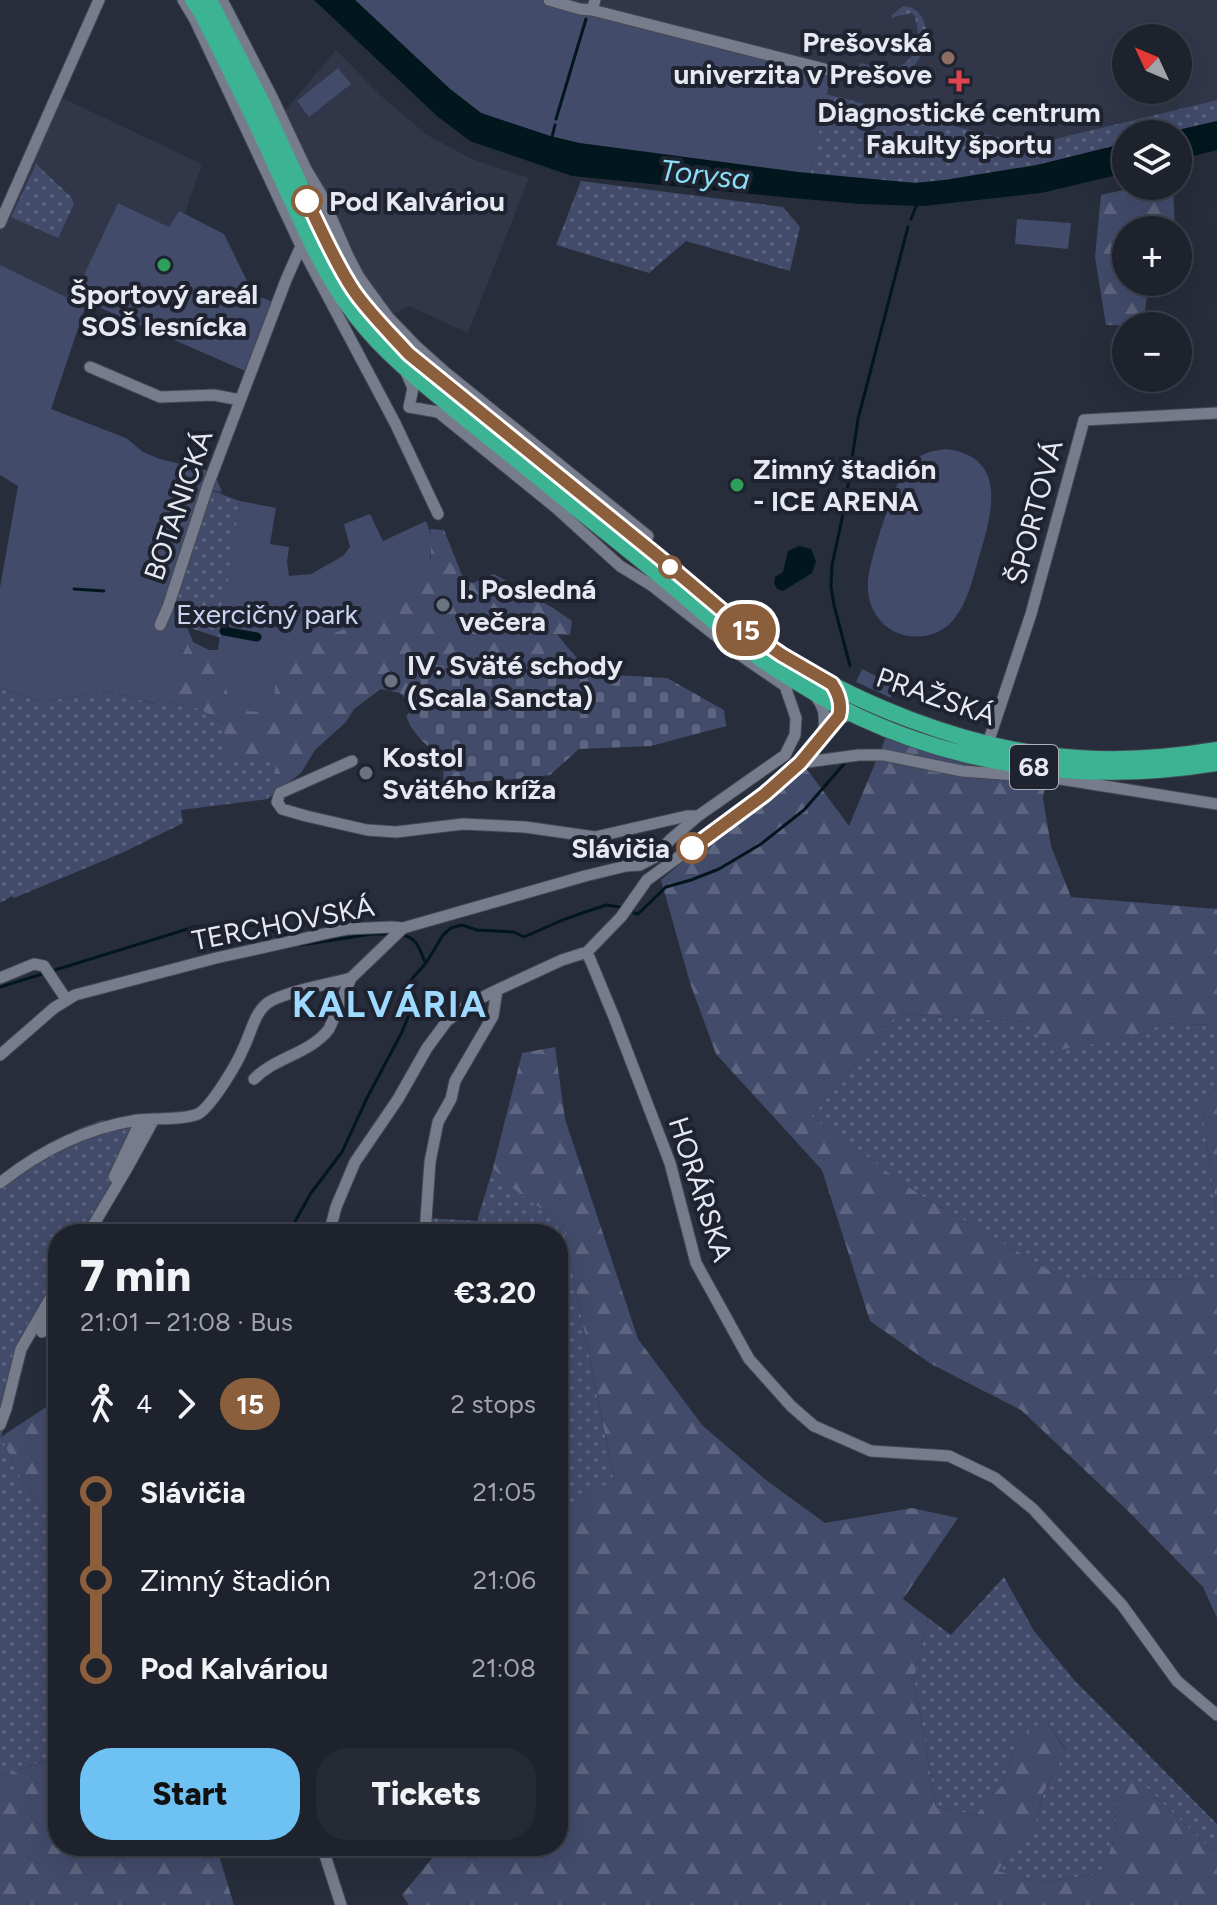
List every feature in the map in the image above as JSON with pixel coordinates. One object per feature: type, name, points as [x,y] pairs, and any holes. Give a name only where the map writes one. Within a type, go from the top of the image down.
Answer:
[{"type":"main road","name":"68","points":[[193,0],[251,112],[317,253],[353,312],[376,341],[401,364],[430,381],[660,558],[744,629],[832,684]]},
{"type":"main road","name":"68","points":[[209,0],[257,91],[328,246],[354,290],[430,381],[737,641],[811,691],[834,714]]},
{"type":"main road","name":"PRAŽSKÁ","points":[[832,684],[881,708],[933,727],[1030,753],[1215,762]]},
{"type":"main road","name":"PRAŽSKÁ","points":[[834,714],[858,716],[928,743],[1024,766],[1118,773],[1159,771],[1215,762]]},
{"type":"street","points":[[0,223],[99,0]]},
{"type":"street","points":[[183,0],[301,246],[395,423],[438,514]]},
{"type":"street","points":[[222,0],[321,194],[349,258],[385,314],[445,372],[648,536]]},
{"type":"street","points":[[549,0],[580,9],[593,5],[832,71]]},
{"type":"street","name":"BOTANICKÁ","points":[[160,625],[208,485],[301,246]]},
{"type":"street","points":[[401,364],[413,388],[409,407]]},
{"type":"street","name":"BOTANICKÁ","points":[[90,367],[160,397],[214,395],[240,400]]},
{"type":"street","points":[[395,423],[430,381]]},
{"type":"street","points":[[352,761],[280,793],[277,802],[282,809],[367,830],[396,832],[463,824],[525,827],[595,837],[698,816],[785,755],[795,735],[796,718],[785,686],[651,585],[620,566],[555,507],[438,412],[409,407]]},
{"type":"street","name":"ŠPORTOVÁ","points":[[988,743],[1031,614],[1084,420],[1217,413]]},
{"type":"street","points":[[332,1224],[355,1162],[447,1021],[469,1004],[497,990],[587,952],[621,917],[647,880],[765,794],[800,763],[834,714],[837,691],[832,684]]},
{"type":"street","points":[[834,714],[859,703],[881,708]]},
{"type":"street","points":[[822,735],[817,749],[824,759]]},
{"type":"street","points":[[785,755],[800,763],[884,755],[962,771],[1054,778],[1217,804]]},
{"type":"street","name":"TERCHOVSKÁ","points":[[0,1055],[54,1008],[75,995],[347,929],[391,927],[398,934],[585,876],[640,865],[655,857],[698,816]]},
{"type":"street","points":[[640,865],[647,880]]},
{"type":"street","points":[[254,1079],[262,1071],[324,1036],[351,978],[398,934]]},
{"type":"street","name":"HORÁRSKA","points":[[587,952],[670,1163],[696,1263],[749,1359],[791,1406],[814,1426],[871,1451],[949,1456],[995,1478],[1033,1509],[1122,1605],[1177,1681],[1217,1715]]},
{"type":"street","points":[[571,961],[595,972]]},
{"type":"street","points":[[0,978],[34,964],[44,966],[66,999]]},
{"type":"street","points":[[0,1183],[60,1144],[110,1125],[197,1114],[207,1106],[228,1077],[263,1007],[270,1001],[351,978]]},
{"type":"street","points":[[426,1224],[430,1162],[438,1122],[451,1099],[455,1081],[493,1016],[497,990]]},
{"type":"street","points":[[94,1224],[154,1119]]},
{"type":"street","points":[[87,1224],[120,1166],[141,1120]]},
{"type":"street","points":[[0,1425],[21,1349],[48,1302]]},
{"type":"street","points":[[42,1332],[48,1322]]},
{"type":"street","points":[[325,1856],[341,1905]]},
{"type":"shaded area","name":"Prešovská univerzita v Prešove","points":[[563,0],[1217,0],[1217,100],[1134,120],[1112,120],[1112,125],[1030,145],[826,94],[831,75]]},
{"type":"shaded area","points":[[336,50],[379,94],[427,135],[472,159],[529,178],[468,333],[409,306],[388,317],[359,277],[283,113]]},
{"type":"shaded area","points":[[58,96],[202,164],[185,213],[178,211],[171,228],[118,203],[72,300],[0,266],[0,223]]},
{"type":"green space","points":[[355,0],[563,0],[831,74],[810,174],[579,143],[481,113],[450,89]]},
{"type":"green space","points":[[903,6],[917,11],[924,22],[926,37],[922,52],[913,66],[900,74],[881,75],[859,66],[860,63],[893,68],[913,54],[918,31],[914,15],[891,16]]},
{"type":"green space","points":[[338,68],[351,84],[309,117],[297,101]]},
{"type":"green space","points":[[826,94],[1030,145],[1112,125],[1112,146],[1037,165],[945,180],[915,183],[810,174]]},
{"type":"green space","points":[[1217,100],[1217,121],[1192,127],[1192,120],[1134,120]]},
{"type":"green space","points":[[36,164],[71,197],[74,204],[58,238],[11,217]]},
{"type":"green space","points":[[581,181],[783,207],[800,227],[790,271],[686,241],[649,273],[556,245]]},
{"type":"green space","points":[[1112,193],[1112,200],[1174,200],[1174,216],[1112,216],[1112,296],[1147,296],[1145,312],[1112,312],[1112,325],[1106,325],[1095,257],[1101,195]]},
{"type":"green space","points":[[118,203],[169,227],[179,211],[224,234],[254,295],[279,304],[252,374],[87,302],[51,409],[126,438],[143,452],[160,459],[214,472],[222,492],[209,490],[173,609],[187,627],[187,645],[157,704],[109,691],[41,702],[0,688],[0,588],[18,486],[0,475],[0,265],[72,300]]},
{"type":"green space","points":[[1017,219],[1071,223],[1068,249],[1015,244]]},
{"type":"green space","points":[[947,449],[967,455],[980,464],[988,476],[991,507],[988,524],[970,589],[954,619],[936,633],[903,635],[883,624],[874,611],[868,589],[870,568],[884,520],[903,474],[921,455]]},
{"type":"green space","points":[[208,490],[240,501],[221,638],[187,627],[173,610]]},
{"type":"green space","name":"Exercičný park","points":[[240,501],[276,508],[270,544],[289,547],[289,576],[311,574],[343,556],[350,547],[344,524],[370,514],[383,541],[426,521],[430,536],[430,559],[424,574],[398,600],[349,627],[279,656],[272,713],[234,710],[216,663]]},
{"type":"green space","points":[[430,529],[444,530],[464,580],[473,583],[494,574],[572,621],[570,635],[557,634],[590,674],[417,664],[424,698],[414,708],[400,693],[381,689],[354,709],[346,722],[315,750],[301,773],[268,799],[278,759],[226,761],[224,724],[198,708],[158,701],[187,645],[187,627],[193,642],[209,650],[246,650],[431,558]]},
{"type":"green space","points":[[417,664],[667,678],[724,710],[726,726],[651,746],[579,749],[550,775],[443,784],[444,757],[421,740],[406,716],[424,698]]},
{"type":"green space","points":[[862,669],[876,676],[902,672],[891,698],[856,682]]},
{"type":"green space","points":[[0,688],[41,702],[109,691],[156,704],[158,701],[198,708],[279,759],[268,799],[181,810],[183,823],[124,852],[0,903]]},
{"type":"green space","points":[[886,737],[956,758],[1048,771],[1043,798],[1051,846],[1071,897],[1217,909],[1217,1029],[1211,1025],[1164,1023],[1138,1036],[1053,1051],[1026,1022],[897,1014],[811,1117],[920,1195],[1065,1279],[1217,1280],[1217,1618],[1203,1587],[1021,1410],[931,1364],[870,1321],[822,1170],[716,1054],[690,983],[661,880],[801,761],[849,826]]},
{"type":"green space","points":[[897,1014],[1026,1022],[1138,1036],[1164,1023],[1211,1025],[1217,1029],[1217,1085],[1202,1104],[1217,1219],[1217,1280],[1065,1279],[920,1195],[811,1117]]},
{"type":"green space","points":[[555,1047],[565,1119],[638,1339],[702,1425],[766,1480],[825,1523],[912,1508],[958,1518],[903,1599],[928,1618],[914,1679],[936,1807],[976,1815],[1002,1785],[1020,1737],[1048,1723],[1066,1751],[1042,1796],[1035,1825],[1015,1846],[998,1871],[1042,1882],[1101,1874],[1116,1834],[1115,1792],[1131,1783],[1147,1788],[1211,1850],[1217,1847],[1217,1905],[409,1905],[402,1895],[434,1856],[568,1856],[568,1506],[614,1480],[568,1249],[568,1224],[563,1224],[512,1188],[493,1168],[522,1053]]},
{"type":"green space","points":[[1217,1085],[1217,1219],[1202,1104]]},
{"type":"green space","points":[[102,1120],[136,1124],[129,1149],[89,1224],[48,1224],[48,1303],[23,1352],[1,1437],[21,1478],[48,1517],[48,1759],[0,1777],[0,1182],[47,1145]]},
{"type":"green space","points":[[493,1168],[512,1188],[563,1224],[426,1224],[426,1218],[477,1221]]},
{"type":"green space","points":[[568,1249],[614,1481],[568,1506]]},
{"type":"green space","points":[[48,1406],[48,1517],[21,1478],[1,1437]]},
{"type":"green space","points":[[1004,1577],[1034,1631],[1075,1681],[1217,1824],[1217,1847],[1211,1850],[1147,1788],[1115,1792],[1116,1834],[1101,1874],[1042,1882],[998,1871],[1015,1846],[1035,1825],[1042,1797],[1066,1750],[1048,1723],[1020,1737],[1002,1785],[976,1815],[936,1807],[914,1679],[928,1618],[951,1635]]},
{"type":"green space","points":[[48,1760],[48,1856],[219,1856],[234,1905],[0,1905],[0,1777]]},
{"type":"water","name":"Torysa","points":[[314,0],[355,0],[450,89],[481,113],[579,143],[798,172],[915,183],[1037,165],[1112,146],[1112,176],[1041,193],[924,206],[781,197],[572,176],[470,141],[437,116]]},
{"type":"water","points":[[1217,121],[1217,150],[1192,156],[1192,127]]},
{"type":"water","points":[[799,546],[811,549],[816,561],[812,573],[783,591],[777,589],[775,577],[783,572],[788,551]]},
{"type":"waterway","points":[[556,119],[586,19]]},
{"type":"waterway","points":[[552,137],[555,125]]},
{"type":"waterway","points":[[911,219],[917,204]]},
{"type":"waterway","points":[[850,666],[834,605],[832,565],[858,419],[908,227]]},
{"type":"waterway","points":[[74,589],[104,591]]},
{"type":"waterway","points":[[224,631],[257,637]]},
{"type":"waterway","points":[[634,913],[638,914],[666,887],[719,869],[761,844],[804,810],[844,764]]},
{"type":"waterway","points":[[294,1224],[311,1193],[342,1152],[402,1032],[410,1012],[404,988],[426,963],[443,935],[451,928],[462,925],[477,930],[514,932],[524,937],[606,905],[620,907]]},
{"type":"waterway","points":[[0,987],[194,927],[257,925],[289,936]]},
{"type":"waterway","points":[[298,943],[393,934]]},
{"type":"waterway","points":[[401,935],[414,941],[425,962]]},
{"type":"bus line","name":"15","points":[[307,201],[328,246],[354,290],[409,354],[744,629],[832,684],[837,691],[839,716],[800,763],[765,794],[692,848]]},
{"type":"place","name":"Prešovská univerzita v Prešove","points":[[948,58]]},
{"type":"place","name":"Diagnostické centrum Fakulty športu","points":[[959,81]]},
{"type":"place","name":"Pod Kalváriou","points":[[307,201]]},
{"type":"place","name":"Športový areál SOŠ lesnícka","points":[[164,265]]},
{"type":"place","name":"Zimný štadión - ICE ARENA","points":[[737,485]]},
{"type":"place","name":"I. Posledná večera","points":[[443,605]]},
{"type":"place","name":"IV. Sväté schody (Scala Sancta)","points":[[391,681]]},
{"type":"place","name":"Kostol Svätého kríža","points":[[366,773]]},
{"type":"place","name":"Slávičia","points":[[692,848]]},
{"type":"district","name":"KALVÁRIA","points":[[390,1004]]}]
